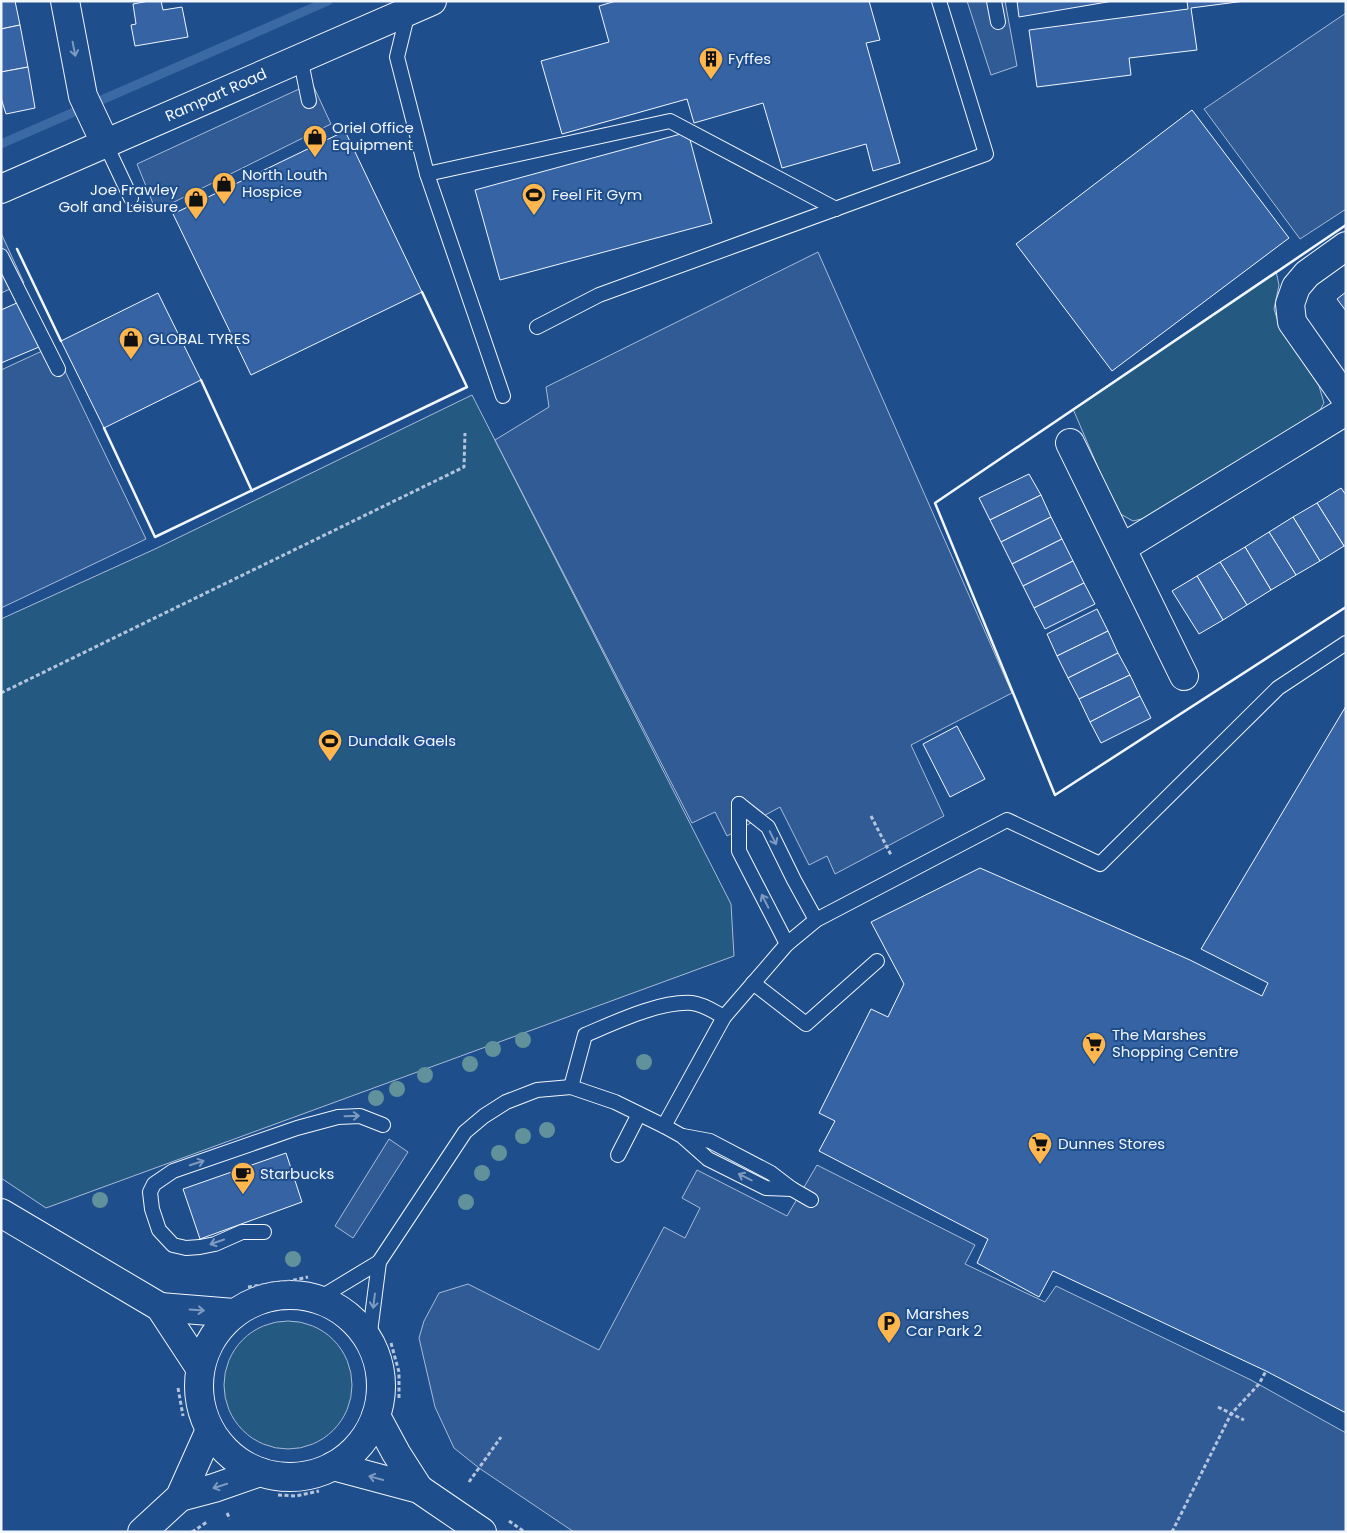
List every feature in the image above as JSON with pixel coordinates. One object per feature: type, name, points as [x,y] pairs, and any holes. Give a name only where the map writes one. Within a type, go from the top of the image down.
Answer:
[{"type":"street","points":[[65,1],[88,107],[106,144]]},
{"type":"street","name":"Rampart Road","points":[[1,189],[420,6]]},
{"type":"street","points":[[1346,246],[1307,274],[1296,287],[1290,304],[1292,322],[1346,399]]},
{"type":"street","points":[[1122,548],[1346,411]]},
{"type":"street","points":[[1070,443],[1184,676]]},
{"type":"street","points":[[1,1213],[160,1308],[200,1368]]},
{"type":"street","points":[[329,1478],[364,1440],[376,1416],[380,1401],[381,1381],[376,1356],[380,1337],[360,1327],[316,1287],[300,1295],[284,1294],[265,1297],[234,1313],[224,1321],[211,1338],[204,1352],[200,1368],[199,1400],[210,1430],[224,1449],[236,1460],[260,1472],[274,1476],[298,1477],[313,1474],[329,1478],[419,1489],[492,1524]]},
{"type":"street","points":[[160,1308],[234,1313]]},
{"type":"street","points":[[376,1416],[396,1454],[419,1489]]},
{"type":"street","points":[[142,1532],[180,1497],[210,1430]]},
{"type":"street","points":[[180,1497],[214,1488],[260,1472]]},
{"type":"lane","points":[[537,326],[599,295],[986,154],[939,1]]},
{"type":"lane","points":[[994,1],[998,22]]},
{"type":"lane","points":[[420,6],[397,57],[427,174],[503,396]]},
{"type":"lane","points":[[300,58],[309,101]]},
{"type":"lane","points":[[427,174],[670,121],[836,209]]},
{"type":"lane","points":[[106,144],[131,198]]},
{"type":"lane","points":[[1,256],[58,369]]},
{"type":"lane","points":[[664,1126],[724,1017],[787,944],[816,920],[1007,820],[1100,864],[1278,688],[1346,643]]},
{"type":"lane","points":[[787,944],[739,851],[739,804],[768,827],[816,920]]},
{"type":"lane","points":[[753,983],[806,1024],[877,961]]},
{"type":"lane","points":[[571,1087],[585,1034],[667,1005],[694,1003],[724,1017]]},
{"type":"lane","points":[[316,1287],[378,1262],[464,1132],[506,1102],[537,1090],[571,1087],[615,1102],[682,1136],[708,1159],[766,1188],[792,1190],[811,1200]]},
{"type":"lane","points":[[618,1155],[639,1114]]},
{"type":"lane","points":[[264,1232],[242,1232],[215,1244],[200,1247],[186,1248],[173,1245],[159,1230],[152,1209],[150,1192],[154,1184],[173,1171],[297,1128],[338,1117],[360,1116],[383,1124]]},
{"type":"lane","points":[[378,1262],[380,1337]]},
{"type":"path","points":[[1,693],[464,467],[465,434]]},
{"type":"path","points":[[871,816],[901,876]]},
{"type":"path","points":[[244,1288],[269,1283],[290,1282],[316,1287]]},
{"type":"path","points":[[380,1337],[399,1372],[399,1400]]},
{"type":"path","points":[[1172,1532],[1231,1414],[1259,1384],[1266,1371]]},
{"type":"path","points":[[176,1382],[182,1403],[183,1424]]},
{"type":"path","points":[[1218,1407],[1244,1420]]},
{"type":"path","points":[[469,1482],[501,1437]]},
{"type":"path","points":[[275,1495],[296,1496],[329,1478]]},
{"type":"path","points":[[492,1524],[525,1532]]},
{"type":"shaded area","points":[[967,1],[1005,1],[1017,66],[991,75]]},
{"type":"shaded area","points":[[1346,13],[1346,209],[1300,239],[1204,109]]},
{"type":"shaded area","points":[[312,83],[331,124],[156,211],[137,164]]},
{"type":"shaded area","points":[[1,233],[24,283],[1,293]]},
{"type":"shaded area","points":[[818,252],[1012,693],[911,745],[944,816],[835,874],[827,856],[809,865],[780,807],[727,836],[715,812],[692,823],[495,440],[549,407],[546,387]]},
{"type":"shaded area","points":[[1276,271],[1279,285],[1274,309],[1280,328],[1319,386],[1324,403],[1316,417],[1154,516],[1133,521],[1117,512],[1073,409]]},
{"type":"shaded area","points":[[53,346],[146,539],[1,608],[1,370]]},
{"type":"shaded area","name":"Dundalk Gaels","points":[[472,395],[731,904],[734,956],[46,1208],[1,1178],[1,619],[155,549]]},
{"type":"shaded area","points":[[389,1139],[408,1152],[353,1238],[335,1226]]},
{"type":"shaded area","name":"Marshes Car Park 2","points":[[817,1165],[975,1245],[965,1264],[1045,1302],[1056,1286],[1251,1380],[1346,1433],[1346,1532],[574,1532],[479,1468],[454,1448],[435,1407],[419,1338],[424,1321],[439,1293],[468,1284],[599,1350],[664,1227],[685,1238],[700,1208],[682,1198],[697,1170],[787,1216]]},
{"type":"shaded area","points":[[288,1321],[301,1322],[313,1326],[324,1331],[334,1339],[342,1349],[347,1360],[351,1372],[351,1398],[347,1410],[342,1421],[334,1431],[324,1439],[313,1444],[301,1448],[288,1449],[275,1448],[263,1444],[252,1439],[242,1431],[234,1421],[229,1410],[225,1398],[224,1385],[225,1372],[229,1360],[234,1349],[242,1339],[252,1331],[263,1326],[275,1322]]},
{"type":"building","points":[[1,1],[15,1],[20,25],[1,29]]},
{"type":"building","points":[[161,1],[163,10],[182,7],[188,37],[135,46],[131,25],[136,24],[133,4]]},
{"type":"building","name":"Fyffes","points":[[616,1],[869,1],[880,40],[866,43],[900,163],[873,171],[866,144],[782,168],[763,103],[694,123],[687,99],[562,134],[541,61],[609,42],[599,6]]},
{"type":"building","points":[[1017,1],[1113,1],[1019,17]]},
{"type":"building","points":[[1187,1],[1245,1],[1191,8],[1197,50],[1129,58],[1131,75],[1037,87],[1029,30],[1188,9]]},
{"type":"building","points":[[20,25],[28,67],[1,72],[1,29]]},
{"type":"building","points":[[28,67],[35,108],[6,114],[1,98],[1,72]]},
{"type":"building","points":[[1192,110],[1289,238],[1112,371],[1016,244]]},
{"type":"building","points":[[345,131],[422,292],[251,375],[173,214]]},
{"type":"building","points":[[688,132],[712,223],[500,280],[475,190]]},
{"type":"building","points":[[1346,292],[1346,311],[1337,299]]},
{"type":"building","name":"GLOBAL TYRES","points":[[158,293],[201,380],[104,428],[61,341]]},
{"type":"building","points":[[19,302],[39,347],[1,363],[1,310]]},
{"type":"building","points":[[1029,474],[1041,495],[990,520],[979,498]]},
{"type":"building","points":[[1341,488],[1346,495],[1346,545],[1344,546],[1317,503]]},
{"type":"building","points":[[1041,495],[1051,517],[1001,542],[990,520]]},
{"type":"building","points":[[1317,503],[1344,546],[1320,561],[1293,517]]},
{"type":"building","points":[[1051,517],[1062,539],[1012,564],[1001,542]]},
{"type":"building","points":[[1293,517],[1320,561],[1296,575],[1269,532]]},
{"type":"building","points":[[1269,532],[1296,575],[1271,590],[1245,547]]},
{"type":"building","points":[[1062,539],[1073,561],[1023,586],[1012,564]]},
{"type":"building","points":[[1245,547],[1271,590],[1247,605],[1220,562]]},
{"type":"building","points":[[1073,561],[1084,583],[1034,608],[1023,586]]},
{"type":"building","points":[[1220,562],[1247,605],[1223,620],[1197,576]]},
{"type":"building","points":[[1197,576],[1223,620],[1199,634],[1172,591]]},
{"type":"building","points":[[1084,583],[1095,604],[1045,629],[1034,608]]},
{"type":"building","points":[[1097,609],[1108,631],[1057,656],[1047,634]]},
{"type":"building","points":[[1108,631],[1118,653],[1068,678],[1057,656]]},
{"type":"building","points":[[1118,653],[1130,675],[1079,699],[1068,678]]},
{"type":"building","points":[[1130,675],[1140,696],[1090,722],[1079,699]]},
{"type":"building","points":[[1140,696],[1151,718],[1101,743],[1090,722]]},
{"type":"building","name":"The Marshes Shopping Centre","points":[[1346,706],[1346,1413],[1266,1371],[1053,1271],[1039,1297],[977,1263],[988,1239],[819,1151],[835,1121],[819,1113],[871,1009],[888,1017],[904,984],[871,922],[980,868],[1190,960],[1262,996],[1268,983],[1201,949]]},
{"type":"building","points":[[957,726],[985,779],[950,797],[923,744]]},
{"type":"building","name":"Starbucks","points":[[286,1153],[302,1202],[200,1239],[183,1189]]},
{"type":"waterway","points":[[1,144],[328,1]]},
{"type":"wall","points":[[1346,225],[935,503],[1055,795],[1346,607]]},
{"type":"wall","points":[[17,249],[61,341]]},
{"type":"wall","points":[[104,428],[155,537],[467,387],[422,292]]},
{"type":"wall","points":[[201,380],[252,491]]},
{"type":"place","name":"Fyffes","points":[[711,80]]},
{"type":"place","name":"Oriel Office Equipment","points":[[315,158]]},
{"type":"place","name":"North Louth Hospice","points":[[224,205]]},
{"type":"place","name":"Feel Fit Gym","points":[[534,216]]},
{"type":"place","name":"Joe Frawley Golf and Leisure","points":[[196,220]]},
{"type":"place","name":"GLOBAL TYRES","points":[[131,360]]},
{"type":"place","name":"Dundalk Gaels","points":[[330,762]]},
{"type":"place","name":"The Marshes Shopping Centre","points":[[1094,1065]]},
{"type":"place","name":"Dunnes Stores","points":[[1040,1165]]},
{"type":"place","name":"Starbucks","points":[[243,1195]]},
{"type":"place","name":"Marshes Car Park 2","points":[[889,1344]]}]
